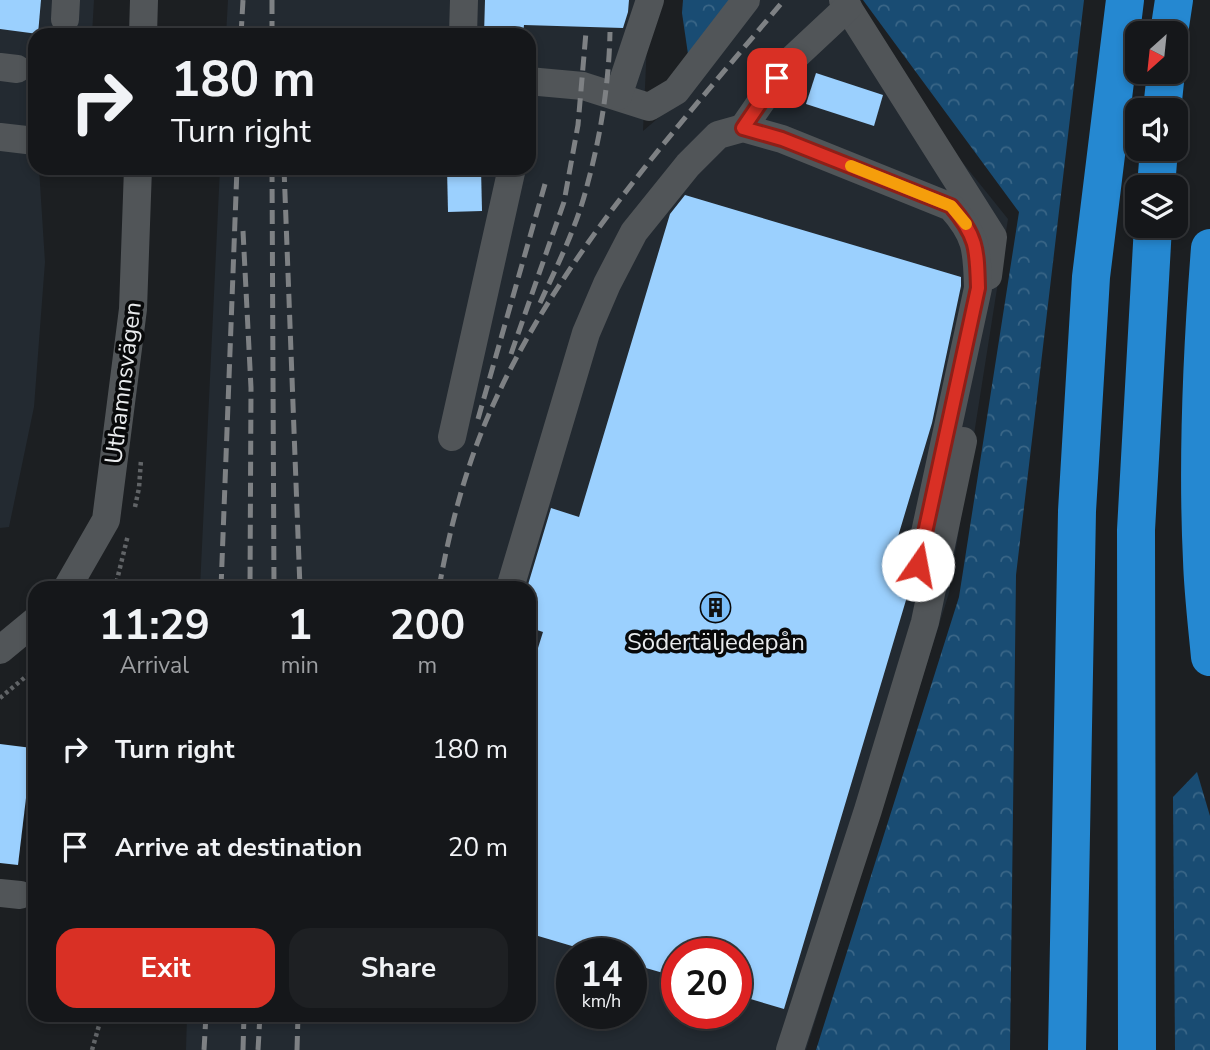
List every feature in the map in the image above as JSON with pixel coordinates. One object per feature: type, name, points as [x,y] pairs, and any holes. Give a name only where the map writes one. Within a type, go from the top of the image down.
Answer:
[{"type":"highway","points":[[1067,1050],[1078,498],[1091,277],[1125,0]]},
{"type":"highway","points":[[1171,21],[1174,0]]},
{"type":"highway","points":[[1137,1050],[1136,530],[1152,238]]},
{"type":"highway","points":[[1210,248],[1205,306],[1202,560],[1210,657]]},
{"type":"street","points":[[143,28],[144,0]]},
{"type":"street","points":[[463,28],[464,0]]},
{"type":"street","points":[[618,96],[650,0]]},
{"type":"street","points":[[536,81],[583,86],[649,107],[676,92],[746,0]]},
{"type":"street","points":[[743,128],[787,64],[845,3],[993,237],[977,365],[951,505],[925,622],[790,1050]]},
{"type":"street","points":[[512,581],[586,333],[607,284],[634,232],[688,165],[718,135],[743,128],[782,139],[951,206],[968,226],[978,257],[978,288],[918,565]]},
{"type":"street","points":[[0,137],[28,140]]},
{"type":"street","name":"Uthamnsvägen","points":[[71,581],[106,520],[133,309],[138,175]]},
{"type":"street","points":[[452,437],[510,175]]},
{"type":"street","points":[[0,650],[28,627]]},
{"type":"path","points":[[0,698],[28,675]]},
{"type":"path","points":[[92,1050],[100,1022]]},
{"type":"shaded area","points":[[0,0],[94,0],[92,28],[28,28],[28,175],[39,175],[45,262],[34,407],[9,527],[0,528]]},
{"type":"shaded area","points":[[228,0],[649,0],[643,131],[678,101],[760,0],[832,0],[1008,219],[949,593],[806,1050],[186,1050],[187,1022],[536,1022],[536,581],[200,581],[220,175],[536,175],[536,28],[226,28]]},
{"type":"green space","points":[[683,0],[737,0],[688,54],[682,13]]},
{"type":"green space","points":[[863,0],[1084,0],[1016,575],[1010,1050],[816,1050],[959,597],[1019,212]]},
{"type":"green space","points":[[1197,772],[1210,816],[1210,1050],[1175,1050],[1173,797]]},
{"type":"building","points":[[0,0],[41,0],[39,28],[28,28],[28,33],[0,29]]},
{"type":"building","points":[[485,0],[629,0],[623,28],[524,25],[524,28],[484,28]]},
{"type":"building","points":[[816,73],[883,95],[874,126],[806,104]]},
{"type":"building","points":[[447,175],[481,175],[482,211],[448,212]]},
{"type":"building","name":"Södertäljedepån","points":[[685,195],[961,277],[932,423],[888,570],[912,580],[784,1009],[752,999],[752,938],[661,938],[661,972],[647,968],[647,938],[556,938],[556,941],[536,935],[536,654],[543,632],[536,630],[536,581],[529,581],[551,508],[579,517],[670,214]]},
{"type":"building","points":[[0,744],[28,748],[28,781],[18,865],[0,863]]},
{"type":"railway","points":[[241,28],[243,0]]},
{"type":"railway","points":[[272,0],[272,28]]},
{"type":"railway","points":[[440,581],[467,472],[493,405],[521,349],[553,295],[625,193],[784,0]]},
{"type":"railway","points":[[511,354],[564,202],[578,125],[586,32]]},
{"type":"railway","points":[[540,303],[584,198],[604,108],[610,32]]},
{"type":"railway","points":[[221,581],[237,175]]},
{"type":"railway","points":[[272,175],[274,581]]},
{"type":"railway","points":[[284,175],[300,581]]},
{"type":"railway","points":[[478,419],[545,184]]},
{"type":"railway","points":[[243,231],[251,388],[250,581]]},
{"type":"railway","points":[[204,1050],[206,1022]]},
{"type":"railway","points":[[243,1050],[244,1022]]},
{"type":"railway","points":[[258,1050],[260,1022]]},
{"type":"railway","points":[[297,1050],[298,1022]]},
{"type":"slow traffic","points":[[851,166],[951,206],[966,224]]},
{"type":"place","name":"Södertäljedepån","points":[[716,608]]},
{"type":"route","points":[[777,78],[743,128],[782,139],[951,206],[968,226],[978,257],[978,288],[918,565]]}]
